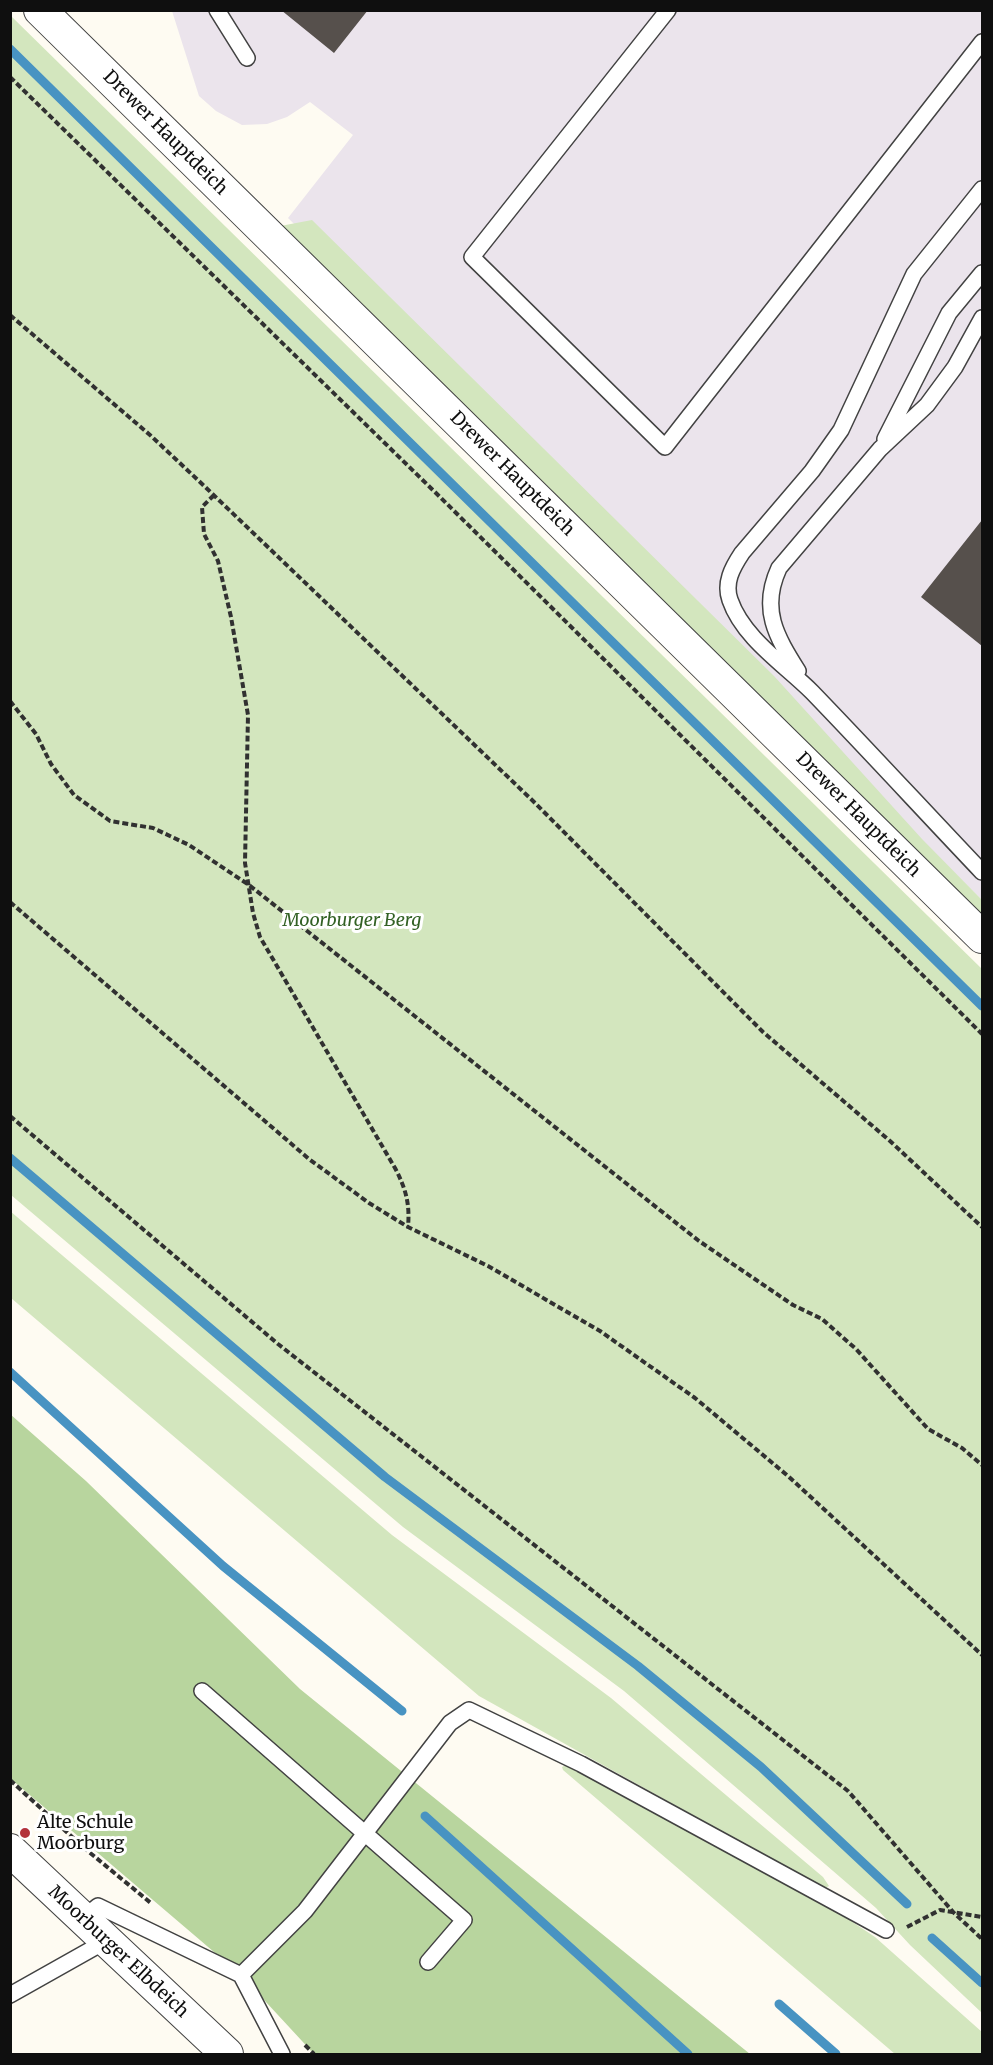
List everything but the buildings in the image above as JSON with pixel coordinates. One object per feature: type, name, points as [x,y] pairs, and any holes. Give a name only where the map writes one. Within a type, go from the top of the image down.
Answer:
[{"type":"street","name":"Drewer Hauptdeich","points":[[40,10],[982,937]]},
{"type":"street","name":"Moorburger Elbdeich","points":[[10,1850],[226,2055]]},
{"type":"lane","points":[[217,10],[248,58]]},
{"type":"lane","points":[[668,10],[472,257],[665,447],[982,42]]},
{"type":"lane","points":[[982,189],[914,274],[841,430],[812,471],[732,567],[728,585],[735,611],[748,631],[811,692],[982,872]]},
{"type":"lane","points":[[880,449],[949,313],[982,273]]},
{"type":"lane","points":[[811,692],[780,640],[771,618],[769,603],[771,585],[779,568],[796,546],[880,449],[927,405],[955,367],[982,318]]},
{"type":"lane","points":[[201,1691],[464,1920],[428,1962]]},
{"type":"lane","points":[[241,1975],[305,1911],[450,1723],[468,1710],[580,1764],[886,1930]]},
{"type":"lane","points":[[82,1919],[98,1906],[241,1975],[282,2055]]},
{"type":"lane","points":[[10,1995],[106,1941]]},
{"type":"path","points":[[10,77],[440,497],[982,1034]]},
{"type":"path","points":[[10,315],[150,435],[214,495],[524,793],[763,1032],[890,1140],[982,1227]]},
{"type":"path","points":[[214,495],[202,507],[204,534],[218,561],[248,715],[245,863],[260,937],[405,1189],[410,1207],[408,1227]]},
{"type":"path","points":[[10,701],[36,734],[51,764],[74,795],[110,821],[153,828],[189,845],[249,885],[699,1241],[794,1305],[822,1319],[856,1350],[928,1429],[962,1448],[982,1466]]},
{"type":"path","points":[[10,902],[309,1160],[369,1203],[408,1227],[488,1266],[600,1331],[679,1386],[788,1476],[982,1655]]},
{"type":"path","points":[[10,1116],[278,1344],[848,1791],[954,1913],[982,1939]]},
{"type":"path","points":[[10,1780],[83,1847],[154,1906]]},
{"type":"path","points":[[886,1930],[903,1929],[940,1910],[982,1917]]},
{"type":"shaded area","points":[[172,11],[982,11],[982,900],[288,218],[353,135],[310,102],[287,117],[267,124],[242,125],[216,111],[199,96]]},
{"type":"green space","name":"Moorburger Berg","points":[[11,16],[982,969],[982,2013],[910,1945],[876,1908],[624,1691],[403,1527],[11,1195]]},
{"type":"green space","points":[[312,220],[774,676],[922,839],[982,900],[982,927],[275,227]]},
{"type":"green space","points":[[10,1211],[392,1535],[611,1698],[823,1877],[829,1886],[825,1888],[820,1886],[479,1696],[11,1298]]},
{"type":"green space","points":[[10,1414],[86,1481],[300,1689],[750,2054],[314,2054],[241,1975],[11,1779]]},
{"type":"green space","points":[[566,1765],[842,1915],[875,1937],[982,2032],[982,2054],[895,2054],[563,1770],[562,1767]]},
{"type":"waterway","points":[[10,49],[982,1006]]},
{"type":"waterway","points":[[10,1158],[385,1477],[638,1666],[761,1767],[907,1904]]},
{"type":"waterway","points":[[10,1372],[223,1566],[402,1711]]},
{"type":"waterway","points":[[425,1816],[688,2054]]},
{"type":"waterway","points":[[932,1938],[982,1983]]},
{"type":"waterway","points":[[779,2004],[836,2054]]},
{"type":"place","name":"Alte Schule Moorburg","points":[[25,1833]]}]
